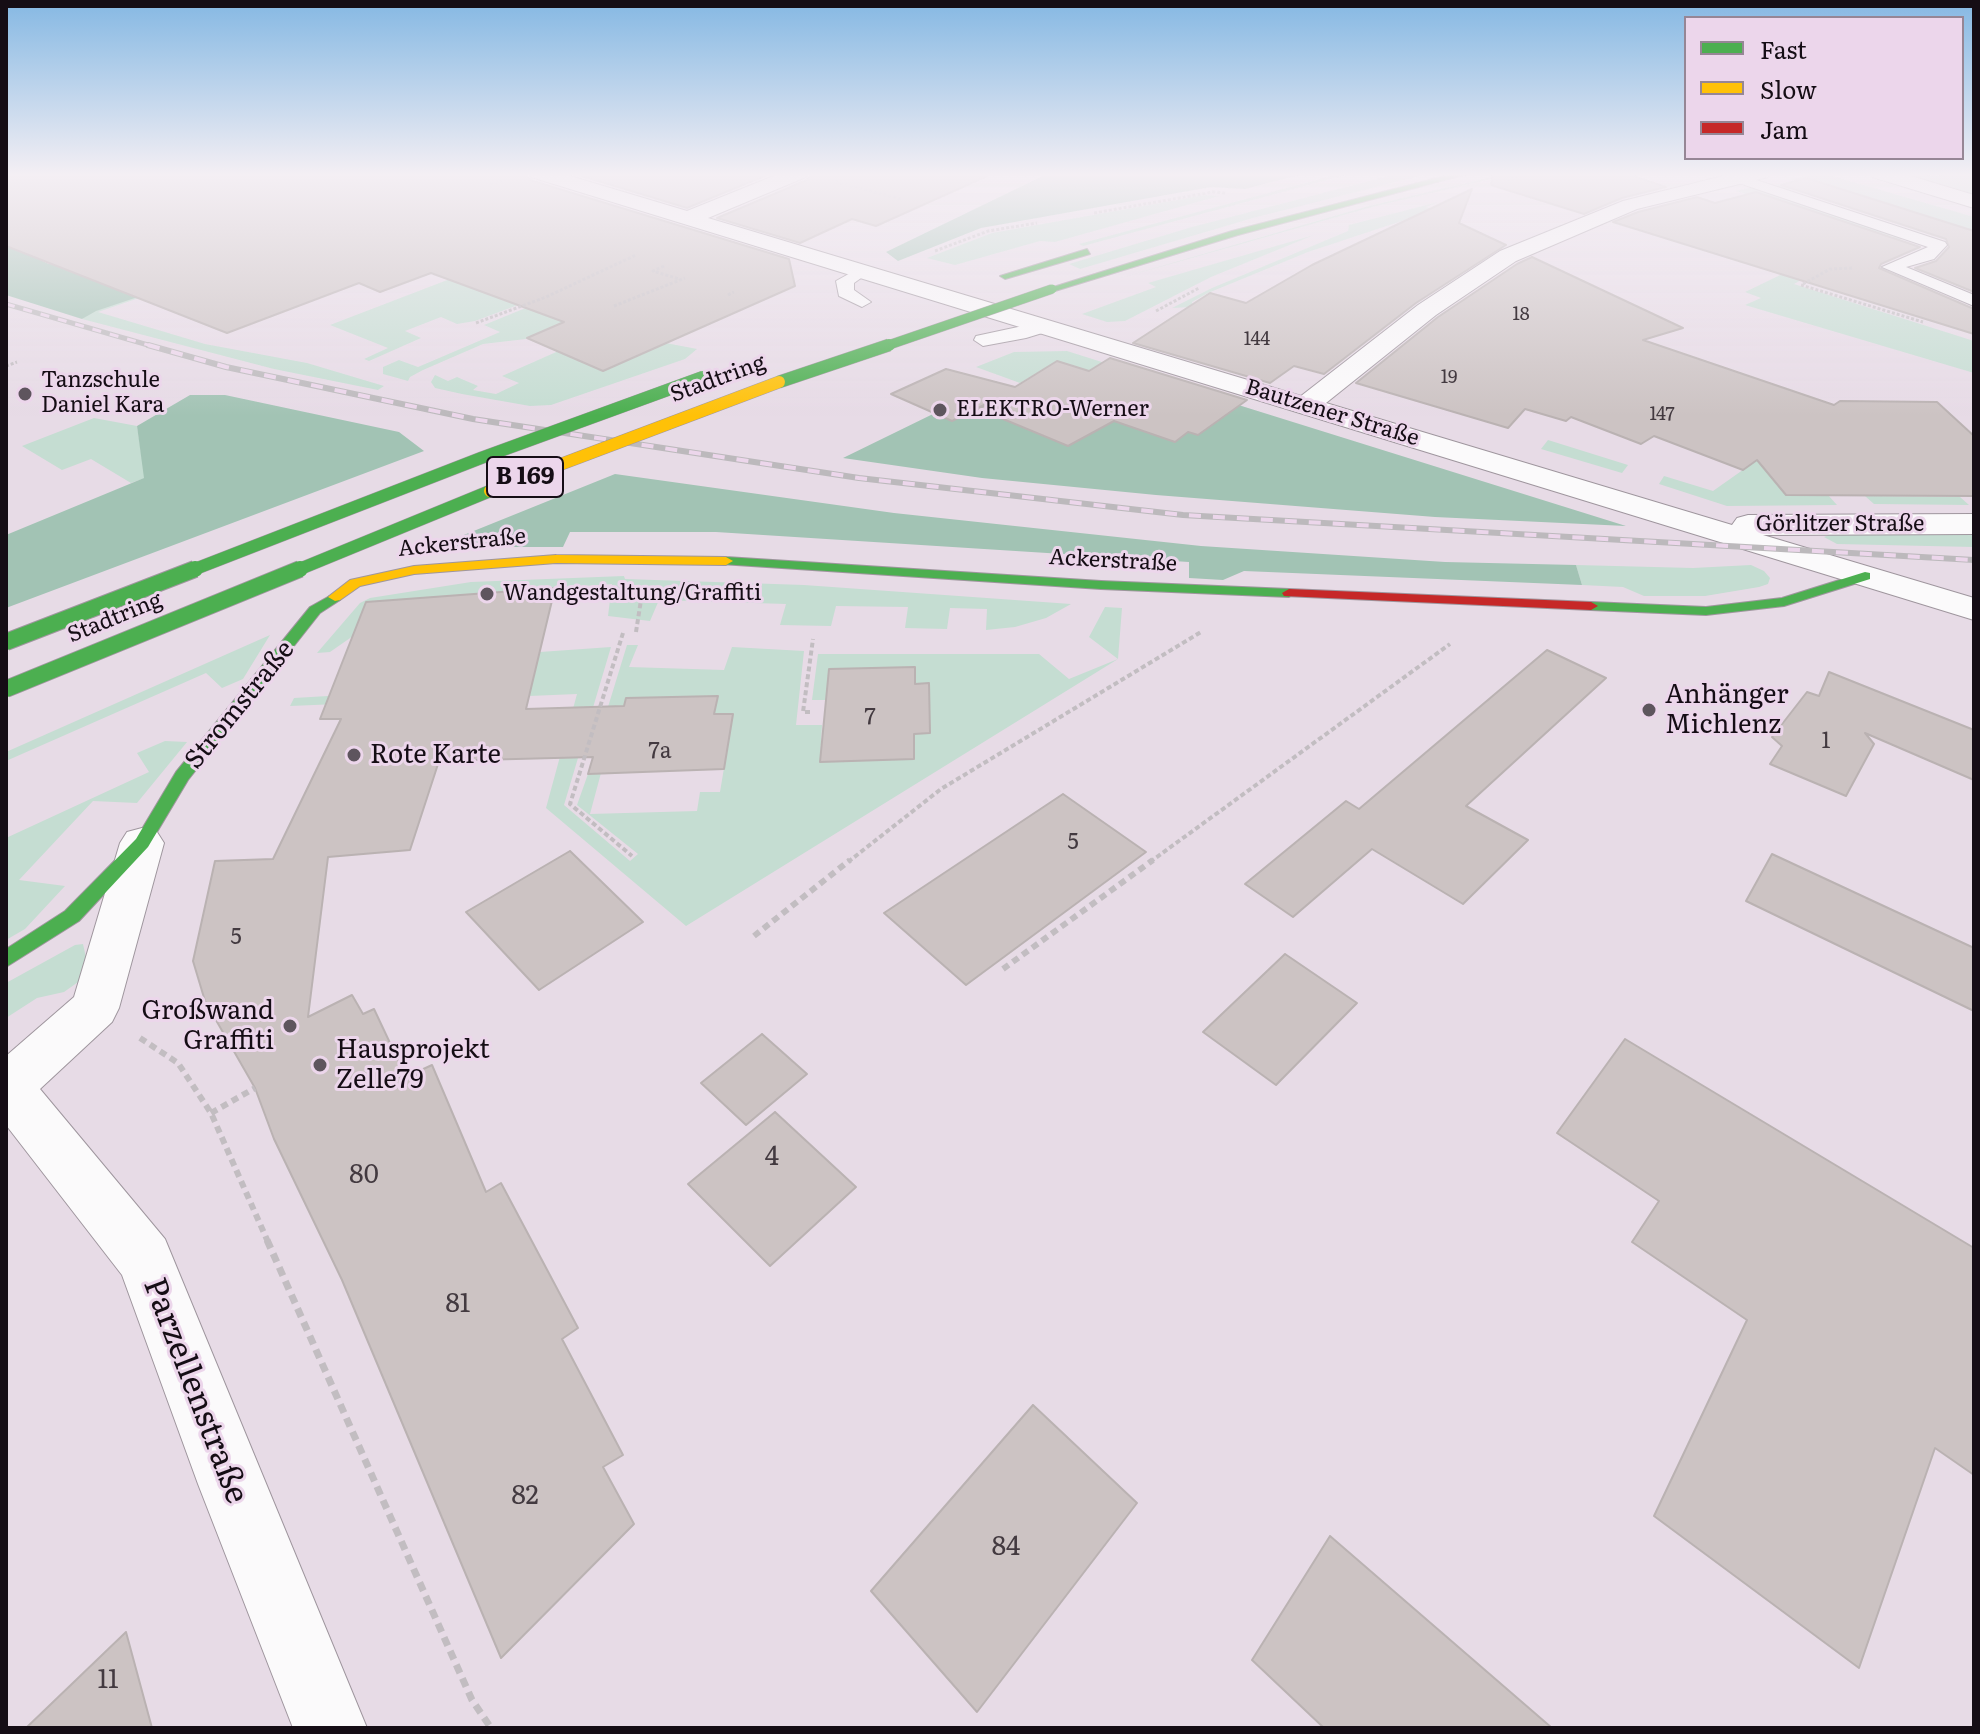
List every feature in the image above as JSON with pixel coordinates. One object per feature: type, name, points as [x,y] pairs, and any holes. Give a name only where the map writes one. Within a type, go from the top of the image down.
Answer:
[{"type":"main road","points":[[914,307],[1082,254]]},
{"type":"main road","name":"Stadtring","points":[[6,689],[539,471],[766,386],[1052,289],[1167,254]]},
{"type":"main road","name":"Stadtring","points":[[6,642],[467,463],[717,372]]},
{"type":"main road","name":"Ackerstraße","points":[[355,583],[414,570],[477,562],[697,559],[1101,585],[1706,611],[1784,602],[1865,576]]},
{"type":"main road","name":"Stromstraße","points":[[6,959],[72,916],[142,843],[182,776],[315,610],[355,583]]},
{"type":"street","name":"Bautzener Straße","points":[[807,254],[1974,609]]},
{"type":"street","points":[[1307,405],[1427,310],[1513,254]]},
{"type":"street","name":"Görlitzer Straße","points":[[1706,526],[1974,524]]},
{"type":"street","name":"Stromstraße","points":[[6,1087],[95,1008],[142,843]]},
{"type":"street","name":"Parzellenstraße","points":[[6,1087],[145,1259],[231,1484],[330,1728]]},
{"type":"lane","points":[[1890,267],[1929,254]]},
{"type":"lane","points":[[1890,267],[1974,301]]},
{"type":"lane","points":[[862,302],[845,292],[845,281],[863,271]]},
{"type":"lane","points":[[983,340],[1046,326]]},
{"type":"path","points":[[476,323],[546,297],[636,255]]},
{"type":"path","points":[[614,306],[683,279],[653,271],[664,266]]},
{"type":"path","points":[[1890,267],[1830,269],[1801,285],[1931,325]]},
{"type":"path","points":[[728,295],[734,292]]},
{"type":"path","points":[[636,632],[642,592]]},
{"type":"path","points":[[754,936],[941,789],[1165,656],[1200,634],[1209,623]]},
{"type":"path","points":[[623,633],[570,804],[632,856]]},
{"type":"path","points":[[810,712],[803,712],[813,639]]},
{"type":"path","points":[[1003,969],[1458,641]]},
{"type":"path","points":[[178,1063],[211,1113],[472,1700],[491,1728]]},
{"type":"path","points":[[211,1113],[255,1088]]},
{"type":"green space","points":[[6,254],[27,254],[49,264],[82,254],[266,254],[96,311],[82,319],[6,295]]},
{"type":"green space","points":[[268,254],[98,312],[205,344],[307,363],[384,386],[378,390],[274,369],[82,319],[93,311]]},
{"type":"green space","points":[[889,254],[916,254],[898,261]]},
{"type":"green space","points":[[938,254],[994,254],[955,265],[927,258]]},
{"type":"green space","points":[[1103,254],[1131,254],[1080,269],[1069,264]]},
{"type":"green space","points":[[1249,254],[1268,254],[1211,277],[1125,321],[1107,322],[1082,314],[1156,287],[1148,283]]},
{"type":"green space","points":[[1293,254],[1303,254],[1208,293],[1192,302],[1193,307],[1172,308]]},
{"type":"green space","points":[[1839,254],[1860,254],[1825,267],[1794,284],[1974,341],[1974,373],[1745,305],[1761,298],[1745,292],[1799,266]]},
{"type":"green space","points":[[502,259],[500,298],[518,305],[475,321],[457,324],[441,317],[405,331],[421,338],[369,361],[364,359],[388,348],[330,325]]},
{"type":"green space","points":[[555,296],[608,303],[526,339],[483,344],[423,370],[408,381],[383,374],[383,367],[399,360],[418,367],[500,332],[484,325]]},
{"type":"green space","points":[[666,343],[697,349],[685,359],[551,405],[530,406],[462,394],[435,388],[431,382],[435,375],[448,381],[457,377],[478,386],[473,390],[496,394],[519,383],[502,376],[563,349],[628,359]]},
{"type":"green space","points":[[1067,351],[1140,374],[1114,393],[1057,361],[1020,383],[976,367],[1014,352]]},
{"type":"green space","points":[[1168,383],[1626,526],[1435,517],[1156,495],[982,478],[843,458],[935,413],[952,421],[999,398],[1053,440],[1068,446],[1123,416],[1198,435],[1213,424]]},
{"type":"green space","points":[[190,395],[225,395],[399,432],[424,451],[6,608],[6,535],[144,478],[137,426]]},
{"type":"green space","points":[[94,418],[137,426],[145,478],[131,483],[91,459],[62,470],[22,446]]},
{"type":"green space","points":[[1548,440],[1628,465],[1622,473],[1541,449]]},
{"type":"green space","points":[[1757,460],[1786,495],[1828,495],[1837,505],[1727,506],[1659,484],[1664,476],[1713,491]]},
{"type":"green space","points":[[615,474],[894,513],[1201,546],[1445,562],[1576,565],[1582,585],[1244,571],[1223,580],[1189,578],[1189,562],[716,532],[570,532],[563,547],[434,547]]},
{"type":"green space","points":[[1865,496],[1960,497],[1969,505],[1874,504]]},
{"type":"green space","points":[[1831,534],[1974,534],[1974,547],[1837,544],[1824,537]]},
{"type":"green space","points":[[1576,565],[1693,568],[1751,565],[1770,578],[1768,584],[1759,587],[1705,596],[1644,596],[1623,587],[1582,585]]},
{"type":"green space","points":[[624,576],[625,579],[804,585],[1071,604],[1046,618],[1015,627],[986,630],[987,609],[950,608],[947,629],[905,628],[908,607],[836,606],[831,626],[780,625],[786,604],[659,600],[650,621],[608,616],[612,584],[367,602],[353,636],[330,652],[317,653],[360,603],[370,598],[471,582]]},
{"type":"green space","points":[[1105,607],[1122,608],[1118,659],[1089,637]]},
{"type":"green space","points":[[270,635],[243,679],[222,688],[206,673],[6,761],[6,752]]},
{"type":"green space","points":[[627,645],[638,645],[629,667],[724,670],[732,647],[804,651],[796,725],[822,725],[820,762],[913,759],[914,734],[930,732],[929,683],[915,684],[914,667],[829,669],[826,700],[812,700],[818,654],[1039,654],[1069,679],[1118,659],[686,926],[546,808],[577,694],[290,706],[294,698],[532,684],[540,652],[611,647],[564,805],[630,861],[638,854],[577,805],[588,774],[601,773],[590,814],[697,811],[700,792],[720,792],[733,714],[714,714],[718,696],[626,698],[622,714],[596,746]]},
{"type":"green space","points":[[165,741],[187,742],[137,803],[93,801],[19,880],[65,886],[25,929],[6,940],[6,838],[149,772],[137,753]]},
{"type":"green space","points":[[83,944],[87,962],[81,980],[64,992],[37,998],[6,1018],[6,983],[75,945]]},
{"type":"building","points":[[26,254],[772,254],[789,259],[795,286],[603,371],[527,338],[564,322],[431,273],[380,292],[359,283],[227,333]]},
{"type":"building","points":[[1335,254],[1492,254],[1416,303],[1324,374],[1294,366],[1270,383],[1133,343],[1210,293],[1246,303]]},
{"type":"building","points":[[1716,254],[1904,254],[1881,264],[1879,268],[1974,309],[1974,334]]},
{"type":"building","points":[[1943,254],[1974,254],[1974,292],[1915,268],[1936,261]]},
{"type":"building","points":[[1532,257],[1683,328],[1643,340],[1834,405],[1840,401],[1937,402],[1974,436],[1974,496],[1786,495],[1757,460],[1743,470],[1654,436],[1641,444],[1571,417],[1566,421],[1525,409],[1508,428],[1356,383],[1438,317]]},
{"type":"building","points":[[1110,358],[1247,400],[1198,435],[1188,432],[1175,442],[1114,421],[1068,446],[979,409],[990,402],[952,421],[891,394],[946,369],[1015,387],[1057,361],[1089,371]]},
{"type":"building","points":[[555,588],[526,709],[624,706],[626,698],[718,696],[714,714],[733,714],[724,769],[588,774],[593,757],[439,761],[410,850],[328,857],[308,1017],[352,995],[363,1014],[374,1009],[406,1077],[432,1065],[486,1192],[501,1183],[578,1328],[562,1339],[623,1455],[603,1467],[634,1524],[501,1658],[342,1280],[274,1139],[255,1088],[205,1001],[193,961],[215,861],[273,859],[341,719],[320,719],[366,602]]},
{"type":"building","points":[[1547,650],[1606,678],[1466,806],[1528,840],[1463,904],[1372,849],[1293,917],[1245,884],[1346,801],[1359,809]]},
{"type":"building","points":[[915,667],[915,684],[929,683],[930,733],[914,734],[914,759],[820,762],[829,669]]},
{"type":"building","points":[[1829,672],[1974,730],[1974,780],[1865,733],[1874,744],[1846,796],[1770,764],[1782,746],[1772,737],[1807,692],[1819,696]]},
{"type":"building","points":[[1063,794],[1146,852],[966,985],[884,913]]},
{"type":"building","points":[[570,851],[643,922],[539,990],[466,912]]},
{"type":"building","points":[[1772,854],[1974,948],[1974,1011],[1746,901]]},
{"type":"building","points":[[1285,954],[1357,1003],[1276,1085],[1203,1032]]},
{"type":"building","points":[[762,1034],[807,1074],[746,1125],[701,1083]]},
{"type":"building","points":[[1625,1039],[1974,1248],[1974,1475],[1935,1448],[1859,1668],[1654,1516],[1747,1320],[1632,1242],[1659,1201],[1557,1133]]},
{"type":"building","points":[[775,1112],[856,1187],[770,1266],[688,1184]]},
{"type":"building","points":[[1033,1405],[1137,1503],[977,1712],[871,1591]]},
{"type":"building","points":[[1330,1536],[1552,1728],[1324,1728],[1252,1660]]},
{"type":"building","points":[[126,1632],[152,1728],[26,1728]]},
{"type":"railway","points":[[6,304],[151,346]]},
{"type":"railway","points":[[151,346],[226,367],[473,419],[859,478],[1183,515],[1974,560]]},
{"type":"railway","points":[[151,346],[155,347]]},
{"type":"traffic: fast","points":[[1005,276],[1080,254]]},
{"type":"traffic: fast","points":[[1052,289],[1167,254]]},
{"type":"traffic: fast","points":[[779,382],[1052,289]]},
{"type":"traffic: fast","points":[[6,642],[481,458],[703,377]]},
{"type":"traffic: fast","points":[[6,689],[490,491]]},
{"type":"traffic: fast","points":[[726,561],[1101,585],[1289,593]]},
{"type":"traffic: fast","points":[[1591,606],[1706,611],[1784,602],[1865,576]]},
{"type":"traffic: fast","points":[[6,959],[72,916],[142,843],[182,776],[315,610],[335,597]]},
{"type":"traffic: slow","points":[[490,491],[779,382]]},
{"type":"traffic: slow","points":[[335,597],[355,583],[414,570],[556,559],[726,561]]},
{"type":"traffic: jam","points":[[1289,593],[1591,606]]},
{"type":"place","name":"Tanzschule Daniel Kara","points":[[25,394]]},
{"type":"place","name":"ELEKTRO-Werner","points":[[940,410]]},
{"type":"place","name":"Wandgestaltung/Graffiti","points":[[487,594]]},
{"type":"place","name":"Anhänger Michlenz","points":[[1649,710]]},
{"type":"place","name":"Rote Karte","points":[[354,755]]},
{"type":"place","name":"Großwand Graffiti","points":[[290,1026]]},
{"type":"place","name":"Hausprojekt Zelle79","points":[[320,1065]]}]
